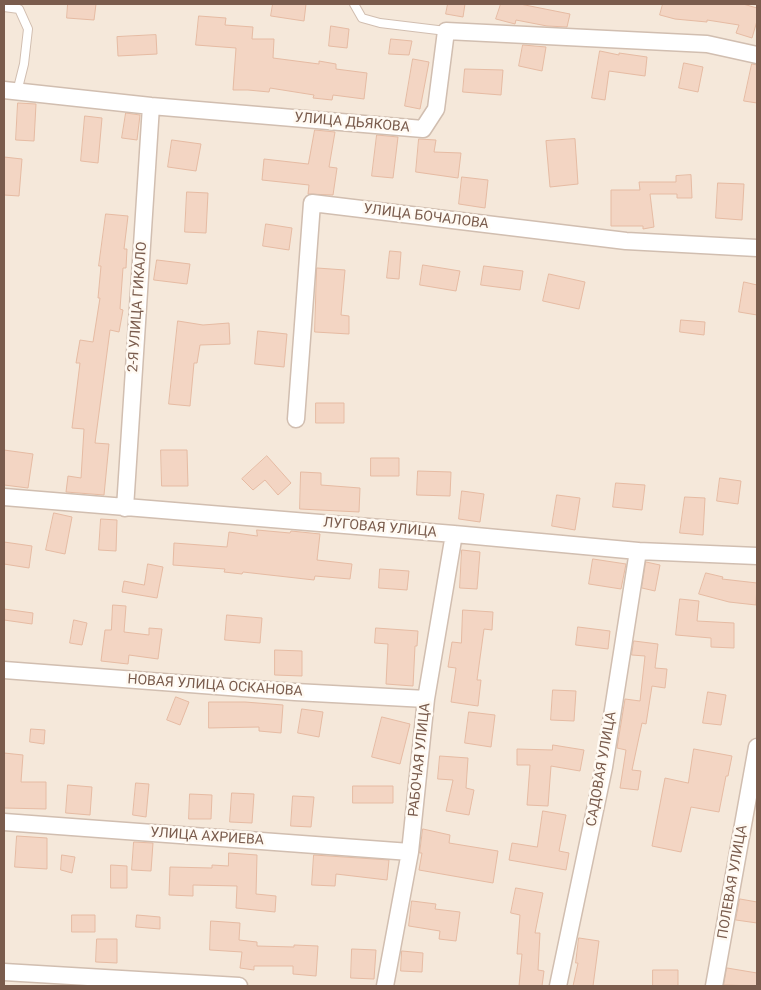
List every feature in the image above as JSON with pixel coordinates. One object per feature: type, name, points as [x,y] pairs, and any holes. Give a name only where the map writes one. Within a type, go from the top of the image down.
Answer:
[{"type":"street","points":[[446,31],[707,44],[757,55]]},
{"type":"street","name":"УЛИЦА ДЬЯКОВА","points":[[10,91],[151,106],[423,129],[436,109],[446,31]]},
{"type":"street","name":"2-Я УЛИЦА ГИКАЛО","points":[[125,508],[151,106]]},
{"type":"street","name":"УЛИЦА БОЧАЛОВА","points":[[296,419],[312,202],[626,241],[757,248]]},
{"type":"street","name":"ЛУГОВАЯ УЛИЦА","points":[[4,497],[638,551],[757,556]]},
{"type":"street","name":"РАБОЧАЯ УЛИЦА","points":[[385,986],[410,852],[426,699],[454,534]]},
{"type":"street","name":"САДОВАЯ УЛИЦА","points":[[558,986],[604,767],[638,551]]},
{"type":"street","name":"НОВАЯ УЛИЦА ОСКАНОВА","points":[[4,670],[295,692],[426,699]]},
{"type":"street","name":"ПОЛЕВАЯ УЛИЦА","points":[[714,986],[757,747]]},
{"type":"street","name":"УЛИЦА АХРИЕВА","points":[[4,822],[410,852]]},
{"type":"street","points":[[4,972],[239,986]]},
{"type":"lane","points":[[354,4],[362,18],[380,23],[446,31]]},
{"type":"lane","name":"УЛИЦА ДЬЯКОВА","points":[[4,7],[19,9],[28,29],[24,64],[10,91]]},
{"type":"shaded area","points":[[4,4],[757,4],[757,986],[4,986]]},
{"type":"building","points":[[68,4],[96,4],[94,20],[67,18]]},
{"type":"building","points":[[273,4],[306,4],[304,21],[271,16]]},
{"type":"building","points":[[448,4],[465,4],[463,17],[446,14]]},
{"type":"building","points":[[501,4],[520,4],[570,14],[567,27],[547,26],[516,20],[515,24],[496,19]]},
{"type":"building","points":[[663,4],[743,4],[757,8],[757,21],[752,38],[736,33],[739,25],[707,20],[707,22],[675,19],[660,15]]},
{"type":"building","points":[[199,16],[226,18],[225,25],[253,27],[252,39],[274,39],[273,58],[319,64],[319,61],[336,64],[336,69],[367,73],[364,99],[333,95],[332,100],[313,98],[314,95],[270,88],[269,92],[233,90],[236,48],[196,45]]},
{"type":"building","points":[[331,26],[349,29],[347,48],[329,46]]},
{"type":"building","points":[[156,35],[157,54],[118,56],[117,37]]},
{"type":"building","points":[[391,39],[412,41],[409,55],[389,54]]},
{"type":"building","points":[[523,45],[546,47],[542,71],[519,66]]},
{"type":"building","points":[[600,51],[619,55],[619,53],[647,57],[645,76],[609,71],[605,100],[592,98]]},
{"type":"building","points":[[413,59],[429,62],[420,109],[405,106]]},
{"type":"building","points":[[684,63],[703,67],[698,92],[679,88]]},
{"type":"building","points":[[752,64],[757,65],[757,103],[744,101]]},
{"type":"building","points":[[465,69],[503,70],[501,95],[463,92]]},
{"type":"building","points":[[18,103],[36,104],[34,141],[16,140]]},
{"type":"building","points":[[126,113],[140,115],[137,140],[122,138]]},
{"type":"building","points":[[85,116],[102,118],[98,163],[81,161]]},
{"type":"building","points":[[315,130],[335,132],[329,167],[337,168],[333,195],[308,194],[309,185],[262,180],[264,159],[308,164]]},
{"type":"building","points":[[377,135],[398,137],[393,178],[372,176]]},
{"type":"building","points":[[419,139],[436,140],[434,152],[461,153],[458,178],[416,172]]},
{"type":"building","points":[[575,139],[578,184],[550,187],[546,141]]},
{"type":"building","points":[[172,140],[201,144],[196,171],[168,167]]},
{"type":"building","points":[[4,157],[22,159],[19,196],[4,195]]},
{"type":"building","points":[[691,175],[692,198],[677,198],[677,194],[650,194],[654,227],[643,229],[643,226],[611,226],[611,190],[640,190],[639,182],[676,182],[676,176]]},
{"type":"building","points":[[462,177],[488,180],[485,208],[459,204]]},
{"type":"building","points":[[718,183],[744,184],[742,220],[716,218]]},
{"type":"building","points":[[187,192],[208,193],[206,233],[185,232]]},
{"type":"building","points":[[106,214],[128,216],[124,249],[127,249],[126,268],[123,268],[120,309],[123,310],[119,332],[110,330],[95,443],[109,444],[104,495],[66,492],[68,476],[81,478],[84,429],[72,428],[80,363],[76,363],[80,340],[93,342],[100,298],[98,298],[101,266],[99,266]]},
{"type":"building","points":[[266,224],[292,228],[289,250],[263,246]]},
{"type":"building","points":[[390,251],[401,252],[399,279],[387,278]]},
{"type":"building","points":[[157,260],[190,264],[187,284],[154,280]]},
{"type":"building","points":[[423,265],[460,271],[456,291],[420,285]]},
{"type":"building","points":[[484,266],[523,271],[520,290],[481,285]]},
{"type":"building","points":[[317,268],[345,270],[341,315],[349,316],[349,334],[315,332]]},
{"type":"building","points":[[549,274],[585,282],[579,309],[543,301]]},
{"type":"building","points":[[744,282],[757,285],[757,315],[739,312]]},
{"type":"building","points":[[681,320],[705,322],[704,335],[680,332]]},
{"type":"building","points":[[178,321],[203,325],[229,323],[230,344],[200,345],[197,363],[194,363],[190,406],[169,404]]},
{"type":"building","points":[[258,331],[287,334],[284,367],[255,364]]},
{"type":"building","points":[[316,403],[344,403],[344,423],[316,423]]},
{"type":"building","points":[[4,450],[33,454],[28,488],[4,485]]},
{"type":"building","points":[[161,450],[187,450],[188,486],[162,486]]},
{"type":"building","points":[[267,456],[291,483],[278,495],[265,480],[253,490],[242,479]]},
{"type":"building","points":[[371,458],[399,458],[399,476],[371,476]]},
{"type":"building","points":[[418,471],[451,472],[450,496],[417,495]]},
{"type":"building","points":[[301,472],[321,473],[321,485],[360,488],[359,512],[300,509]]},
{"type":"building","points":[[720,478],[741,481],[738,504],[717,501]]},
{"type":"building","points":[[616,483],[645,485],[642,510],[613,507]]},
{"type":"building","points":[[462,491],[484,494],[480,522],[459,519]]},
{"type":"building","points":[[557,495],[580,498],[575,530],[552,526]]},
{"type":"building","points":[[685,497],[705,498],[703,535],[680,533]]},
{"type":"building","points":[[54,513],[72,517],[65,554],[46,550]]},
{"type":"building","points":[[101,519],[117,520],[116,551],[99,550]]},
{"type":"building","points":[[257,530],[320,534],[317,560],[352,564],[350,579],[315,576],[314,580],[243,572],[242,574],[224,572],[225,569],[173,565],[174,543],[227,547],[229,532],[257,536]]},
{"type":"building","points":[[4,542],[32,546],[29,568],[4,564]]},
{"type":"building","points":[[462,550],[480,552],[477,589],[460,588]]},
{"type":"building","points":[[593,559],[626,564],[621,589],[589,584]]},
{"type":"building","points":[[646,562],[660,565],[655,591],[642,588]]},
{"type":"building","points":[[148,564],[163,567],[157,598],[122,592],[124,581],[144,585]]},
{"type":"building","points":[[380,569],[409,571],[407,590],[379,588]]},
{"type":"building","points":[[706,573],[723,577],[722,579],[757,583],[756,605],[729,602],[699,594]]},
{"type":"building","points":[[680,599],[699,601],[697,621],[734,623],[734,648],[711,647],[711,638],[676,635]]},
{"type":"building","points":[[113,605],[126,606],[124,632],[149,635],[149,628],[162,629],[158,659],[129,655],[128,664],[101,661],[105,630],[111,630]]},
{"type":"building","points":[[4,609],[33,613],[32,624],[4,620]]},
{"type":"building","points":[[463,610],[493,612],[492,630],[484,629],[477,680],[481,680],[478,706],[451,702],[456,668],[448,667],[452,642],[461,643]]},
{"type":"building","points":[[227,615],[262,618],[260,643],[225,640]]},
{"type":"building","points":[[74,620],[87,623],[82,645],[70,643]]},
{"type":"building","points":[[578,627],[610,631],[608,649],[576,645]]},
{"type":"building","points":[[376,628],[418,631],[417,646],[415,646],[413,686],[386,684],[388,644],[375,643]]},
{"type":"building","points":[[634,641],[658,644],[655,668],[667,669],[665,688],[652,686],[646,724],[642,723],[632,770],[641,771],[638,790],[620,788],[626,750],[617,748],[625,699],[640,701],[645,656],[632,655]]},
{"type":"building","points":[[275,650],[302,651],[302,676],[275,675]]},
{"type":"building","points":[[553,690],[576,691],[574,721],[551,720]]},
{"type":"building","points":[[708,692],[726,695],[721,725],[703,723]]},
{"type":"building","points":[[176,697],[189,702],[180,725],[167,720]]},
{"type":"building","points":[[209,702],[283,705],[281,733],[259,731],[259,727],[209,728]]},
{"type":"building","points":[[302,709],[323,712],[319,737],[298,733]]},
{"type":"building","points":[[469,712],[495,715],[491,747],[465,743]]},
{"type":"building","points":[[382,717],[410,724],[400,764],[372,757]]},
{"type":"building","points":[[31,729],[45,730],[44,744],[30,742]]},
{"type":"building","points":[[553,745],[584,750],[580,771],[551,766],[548,806],[527,805],[530,765],[517,765],[517,749],[552,750]]},
{"type":"building","points":[[694,749],[732,756],[719,812],[691,807],[681,852],[652,846],[665,778],[688,783]]},
{"type":"building","points":[[4,753],[23,755],[21,782],[46,782],[46,809],[4,808]]},
{"type":"building","points":[[440,756],[468,758],[466,788],[474,790],[469,815],[446,811],[453,780],[438,779]]},
{"type":"building","points":[[136,783],[149,784],[146,817],[133,815]]},
{"type":"building","points":[[68,785],[92,787],[90,815],[66,813]]},
{"type":"building","points":[[353,786],[393,786],[393,803],[353,803]]},
{"type":"building","points":[[232,793],[254,794],[252,823],[230,822]]},
{"type":"building","points":[[190,794],[212,795],[211,819],[189,819]]},
{"type":"building","points":[[293,796],[314,797],[311,827],[291,826]]},
{"type":"building","points":[[543,811],[566,815],[559,851],[569,853],[566,870],[509,860],[512,843],[537,847]]},
{"type":"building","points":[[423,829],[450,835],[449,843],[498,851],[493,883],[419,870]]},
{"type":"building","points":[[17,836],[47,838],[47,869],[15,867]]},
{"type":"building","points":[[134,842],[153,843],[151,871],[132,870]]},
{"type":"building","points":[[229,853],[257,855],[256,894],[276,896],[275,912],[236,908],[237,886],[193,885],[193,896],[169,895],[170,867],[212,868],[212,865],[228,866]]},
{"type":"building","points":[[62,855],[75,857],[72,873],[61,870]]},
{"type":"building","points":[[314,855],[389,860],[387,880],[336,874],[335,886],[312,885]]},
{"type":"building","points":[[111,865],[127,866],[127,888],[111,888]]},
{"type":"building","points":[[516,888],[543,893],[535,933],[540,933],[538,970],[544,971],[542,986],[519,986],[522,954],[517,954],[520,915],[511,913]]},
{"type":"building","points":[[740,899],[757,902],[757,923],[736,920]]},
{"type":"building","points":[[412,901],[436,904],[435,909],[460,912],[456,941],[439,939],[440,931],[409,926]]},
{"type":"building","points":[[72,915],[95,915],[95,932],[72,932]]},
{"type":"building","points":[[137,915],[160,917],[160,929],[136,927]]},
{"type":"building","points":[[211,921],[240,923],[239,940],[257,942],[257,946],[318,946],[316,976],[293,974],[293,966],[254,966],[254,970],[240,968],[242,952],[210,950]]},
{"type":"building","points":[[579,938],[599,941],[593,986],[573,986],[578,963],[576,963]]},
{"type":"building","points":[[97,939],[117,939],[117,963],[96,962]]},
{"type":"building","points":[[352,949],[376,950],[374,979],[351,978]]},
{"type":"building","points":[[402,951],[423,953],[422,972],[401,971]]},
{"type":"building","points":[[727,968],[757,973],[757,986],[724,985]]},
{"type":"building","points":[[653,970],[678,970],[678,986],[653,986]]}]
